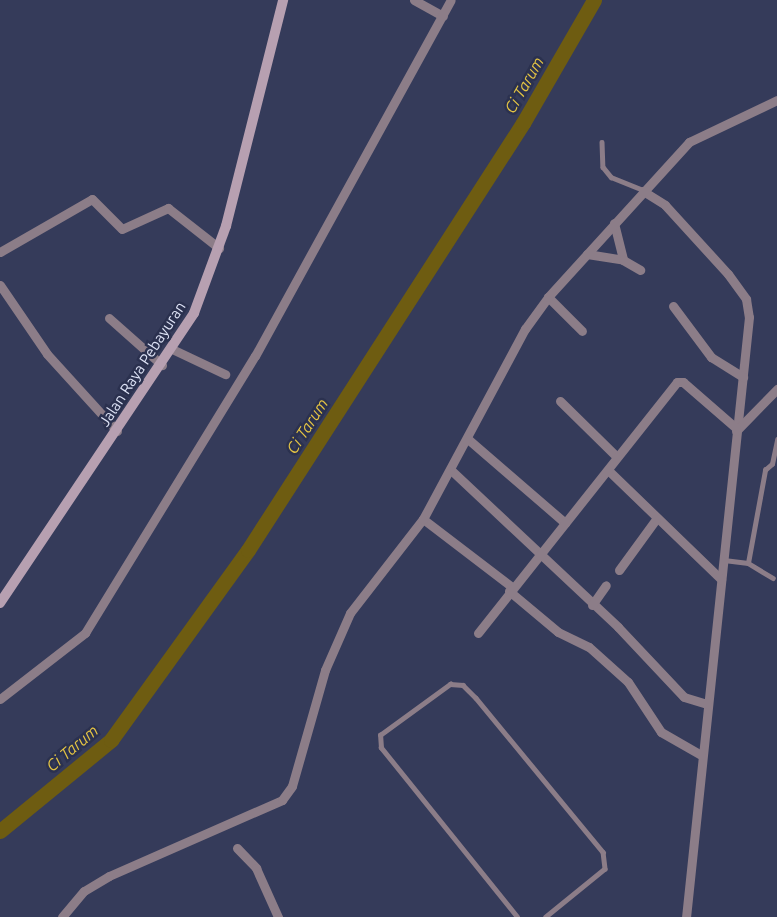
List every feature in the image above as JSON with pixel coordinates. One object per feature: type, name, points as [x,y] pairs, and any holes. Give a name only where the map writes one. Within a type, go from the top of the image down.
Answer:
[{"type":"main road","name":"Jalan Raya Pebayuran","points":[[0,603],[118,431],[194,314],[219,248],[283,0]]},
{"type":"street","points":[[414,0],[443,16]]},
{"type":"street","points":[[0,699],[85,633],[255,356],[451,0]]},
{"type":"street","points":[[62,917],[84,891],[108,876],[282,800],[292,786],[325,670],[350,613],[423,519],[469,440],[525,329],[548,297],[643,190],[689,142],[777,100]]},
{"type":"street","points":[[643,190],[665,205],[746,299],[749,332],[736,429],[701,755],[686,917]]},
{"type":"street","points":[[0,252],[92,198],[122,229],[168,208],[219,248]]},
{"type":"street","points":[[614,223],[623,260]]},
{"type":"street","points":[[587,254],[623,260],[640,270]]},
{"type":"street","points":[[0,285],[46,354],[118,431]]},
{"type":"street","points":[[548,297],[582,330]]},
{"type":"street","points":[[673,306],[711,357],[743,377]]},
{"type":"street","points":[[109,318],[162,365]]},
{"type":"street","points":[[172,349],[225,374]]},
{"type":"street","points":[[478,633],[539,553],[609,471],[615,455],[679,380],[736,429]]},
{"type":"street","points":[[736,429],[777,389]]},
{"type":"street","points":[[560,401],[615,455]]},
{"type":"street","points":[[469,440],[565,523]]},
{"type":"street","points":[[452,471],[539,553],[684,697],[707,704]]},
{"type":"street","points":[[609,471],[656,519],[721,578]]},
{"type":"street","points":[[423,519],[511,589],[558,632],[589,647],[628,682],[661,732],[701,755]]},
{"type":"street","points":[[619,570],[656,519]]},
{"type":"street","points":[[592,605],[606,585]]},
{"type":"street","points":[[237,848],[256,868],[278,917]]},
{"type":"lane","points":[[602,142],[603,167],[611,177],[643,190]]},
{"type":"lane","points":[[748,563],[765,470],[772,464],[777,440]]},
{"type":"lane","points":[[772,464],[777,468]]},
{"type":"lane","points":[[723,560],[748,563],[773,578]]},
{"type":"lane","points":[[517,917],[381,748],[380,736],[450,684],[463,685],[476,698],[603,852],[605,869],[546,917]]},
{"type":"waterway","name":"Ci Tarum","points":[[0,831],[111,740],[248,550],[523,123],[594,0]]}]
